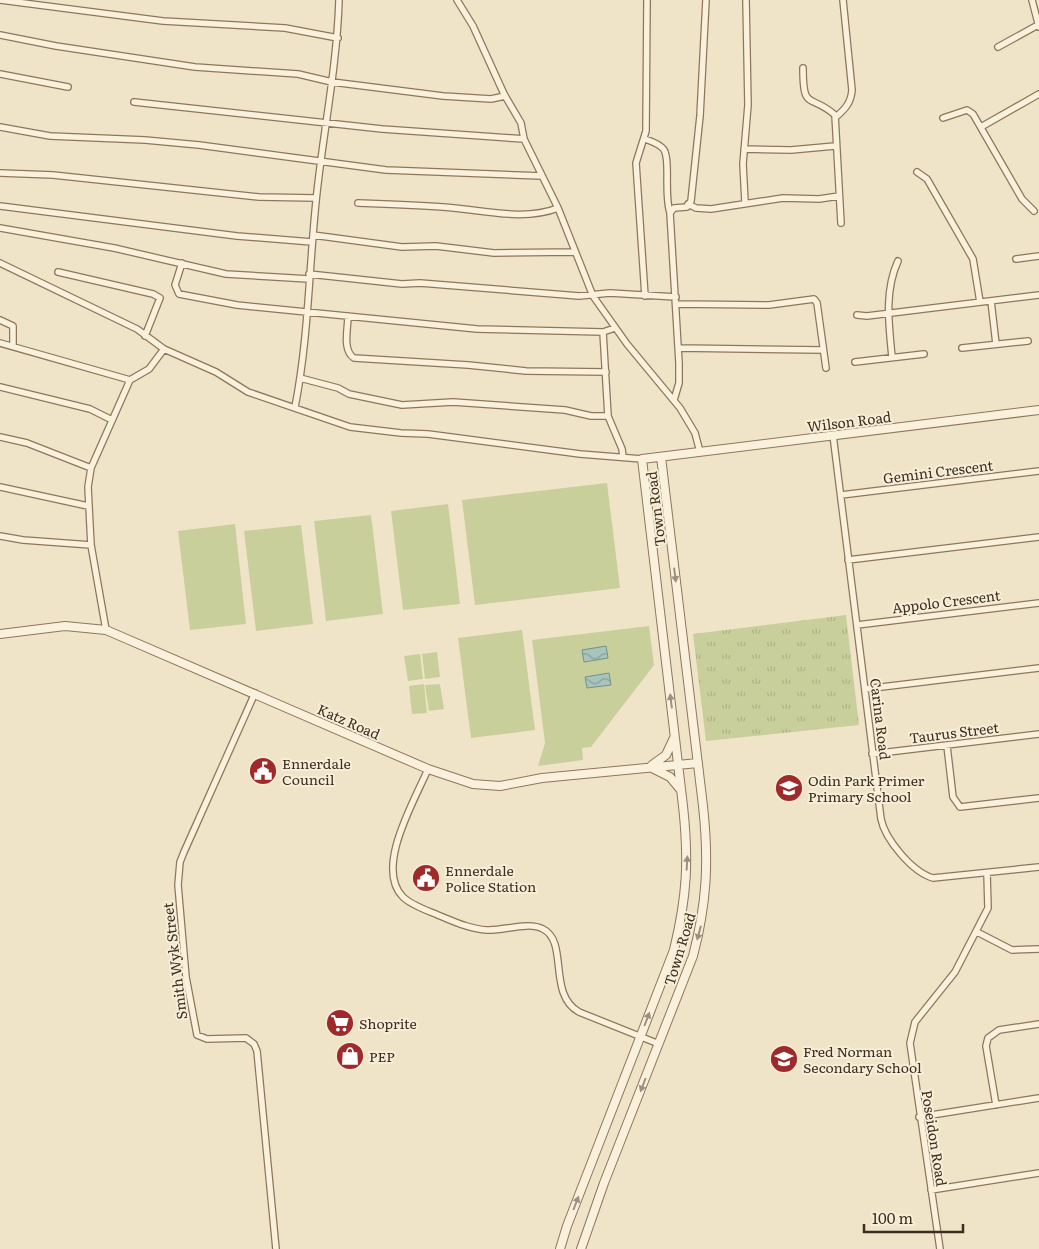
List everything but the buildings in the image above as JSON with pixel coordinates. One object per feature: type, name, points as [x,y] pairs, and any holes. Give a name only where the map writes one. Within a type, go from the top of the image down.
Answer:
[{"type":"street","points":[[0,0],[163,21],[285,28],[338,38]]},
{"type":"street","points":[[295,407],[307,311],[316,198],[338,38],[339,0]]},
{"type":"street","points":[[457,0],[473,26],[505,96],[521,123],[524,139],[558,208],[593,296],[615,328],[674,400],[695,433],[700,452]]},
{"type":"street","points":[[645,296],[636,163],[645,139],[647,0]]},
{"type":"street","points":[[670,213],[674,208],[686,207],[694,184],[700,116],[706,0]]},
{"type":"street","points":[[745,202],[743,164],[748,105],[746,0]]},
{"type":"street","points":[[836,117],[846,108],[851,100],[852,90],[843,0]]},
{"type":"street","points":[[998,47],[1038,26],[1032,0]]},
{"type":"street","points":[[0,34],[56,46],[186,66],[298,74],[332,82],[443,96],[491,99],[505,96]]},
{"type":"street","points":[[803,68],[804,95],[808,100],[830,110],[836,117],[835,146],[839,166],[841,223]]},
{"type":"street","points":[[0,74],[68,87]]},
{"type":"street","points":[[981,127],[1039,94]]},
{"type":"street","points":[[134,102],[200,108],[327,124],[510,140],[524,139]]},
{"type":"street","points":[[943,118],[967,110],[974,114],[1022,199],[1034,211]]},
{"type":"street","points":[[0,127],[50,136],[145,140],[199,145],[321,162],[440,173],[542,176]]},
{"type":"street","points":[[645,139],[661,147],[666,152],[666,188],[670,213],[678,348],[679,383],[674,400]]},
{"type":"street","points":[[744,149],[791,150],[835,146]]},
{"type":"street","points":[[917,172],[927,179],[973,259],[980,302]]},
{"type":"street","points":[[0,173],[52,175],[259,197],[316,198]]},
{"type":"street","points":[[688,204],[696,208],[711,209],[745,202],[800,197],[819,199],[839,196]]},
{"type":"street","points":[[358,202],[444,207],[529,215],[545,213],[558,208]]},
{"type":"street","points":[[0,206],[237,236],[312,242]]},
{"type":"street","points":[[0,228],[114,248],[226,274],[309,276],[593,296],[610,293],[676,297]]},
{"type":"street","points":[[313,235],[402,247],[436,246],[494,253],[574,252]]},
{"type":"street","points":[[1016,259],[1039,256]]},
{"type":"street","points":[[892,357],[888,313],[892,278],[898,261]]},
{"type":"street","points":[[0,263],[137,329],[164,349],[216,372],[248,392],[362,429],[428,434],[554,451],[642,459]]},
{"type":"street","points":[[182,263],[174,285],[179,294],[237,305],[476,329],[603,332],[615,328]]},
{"type":"street","points":[[58,272],[107,282],[153,294],[160,298],[146,336]]},
{"type":"street","points":[[857,315],[1039,295]]},
{"type":"street","points":[[676,304],[769,305],[814,299],[817,303],[826,368]]},
{"type":"street","points":[[991,300],[996,344]]},
{"type":"street","points":[[348,316],[347,348],[349,355],[354,358],[440,363],[526,372],[606,372]]},
{"type":"street","points":[[0,320],[13,326],[13,346]]},
{"type":"street","points":[[603,332],[608,416],[622,449],[623,457]]},
{"type":"street","points":[[962,348],[1028,341]]},
{"type":"street","points":[[0,343],[130,380]]},
{"type":"street","points":[[678,348],[823,350]]},
{"type":"street","points":[[106,630],[91,545],[88,506],[91,468],[130,380],[149,369],[164,349]]},
{"type":"street","points":[[854,362],[924,354]]},
{"type":"street","points":[[300,378],[338,388],[349,394],[402,405],[453,402],[566,410],[591,416],[608,416]]},
{"type":"street","points":[[0,388],[90,409],[112,420]]},
{"type":"street","name":"Wilson Road","points":[[661,457],[1039,410]]},
{"type":"street","name":"Carina Road","points":[[833,435],[872,754],[881,819],[886,837],[928,876],[938,878],[1039,867]]},
{"type":"street","points":[[0,437],[28,443],[91,468]]},
{"type":"street","name":"Town Road","points":[[560,1249],[567,1226],[674,950],[682,919],[688,852],[642,459],[661,457],[708,851],[704,912],[693,956],[601,1191],[581,1249]]},
{"type":"street","name":"Gemini Crescent","points":[[840,495],[1039,472]]},
{"type":"street","points":[[0,487],[88,506]]},
{"type":"street","points":[[0,536],[23,540],[91,545]]},
{"type":"street","points":[[848,560],[1039,537]]},
{"type":"street","name":"Appolo Crescent","points":[[857,625],[1039,603]]},
{"type":"street","name":"Katz Road","points":[[0,634],[65,626],[106,630],[459,781],[493,786],[648,767],[698,763]]},
{"type":"street","points":[[865,690],[1039,668]]},
{"type":"street","name":"Smith Wyk Street","points":[[255,693],[184,852],[180,862],[178,885],[186,977],[197,1034],[207,1039],[246,1038],[254,1044],[257,1051],[276,1249]]},
{"type":"street","name":"Taurus Street","points":[[872,754],[1039,734]]},
{"type":"street","points":[[648,767],[666,755],[675,735]]},
{"type":"street","points":[[946,746],[953,797],[960,807],[1039,798]]},
{"type":"street","points":[[648,767],[670,777],[681,791]]},
{"type":"street","points":[[428,769],[393,855],[394,881],[403,897],[427,910],[473,929],[492,930],[534,927],[545,930],[553,940],[562,993],[568,1004],[579,1012],[660,1044]]},
{"type":"street","name":"Poseidon Road","points":[[940,1249],[910,1056],[912,1032],[921,1012],[956,972],[977,932],[988,908],[987,873]]},
{"type":"street","points":[[977,932],[1012,950],[1039,948]]},
{"type":"street","points":[[996,1105],[986,1046],[988,1038],[999,1030],[1039,1024]]},
{"type":"street","points":[[920,1116],[1039,1098]]},
{"type":"street","points":[[931,1190],[1039,1173]]},
{"type":"green space","points":[[607,483],[620,588],[475,605],[462,500]]},
{"type":"green space","points":[[448,504],[460,604],[403,610],[391,511]]},
{"type":"green space","points":[[371,515],[383,614],[326,621],[314,521]]},
{"type":"green space","points":[[235,524],[246,624],[190,630],[178,531]]},
{"type":"green space","points":[[301,525],[313,624],[256,631],[244,531]]},
{"type":"green space","points":[[846,615],[859,725],[706,741],[693,634]]},
{"type":"green space","points":[[649,626],[654,665],[591,747],[582,748],[583,760],[538,766],[545,743],[532,640]]},
{"type":"green space","points":[[522,630],[535,730],[471,738],[458,638]]},
{"type":"green space","points":[[437,652],[440,677],[425,679],[422,654]]},
{"type":"green space","points":[[420,654],[423,679],[408,681],[404,656]]},
{"type":"green space","points":[[424,684],[427,713],[412,714],[409,686]]},
{"type":"green space","points":[[440,684],[444,709],[429,711],[425,685]]},
{"type":"water","points":[[606,646],[608,658],[584,662],[582,650]]},
{"type":"water","points":[[609,673],[611,685],[587,688],[585,677]]},
{"type":"place","name":"Ennerdale Council","points":[[263,771]]},
{"type":"place","name":"Odin Park Primer Primary School","points":[[789,788]]},
{"type":"place","name":"Ennerdale Police Station","points":[[426,878]]},
{"type":"place","name":"Shoprite","points":[[340,1023]]},
{"type":"place","name":"PEP","points":[[350,1056]]},
{"type":"place","name":"Fred Norman Secondary School","points":[[784,1059]]}]
